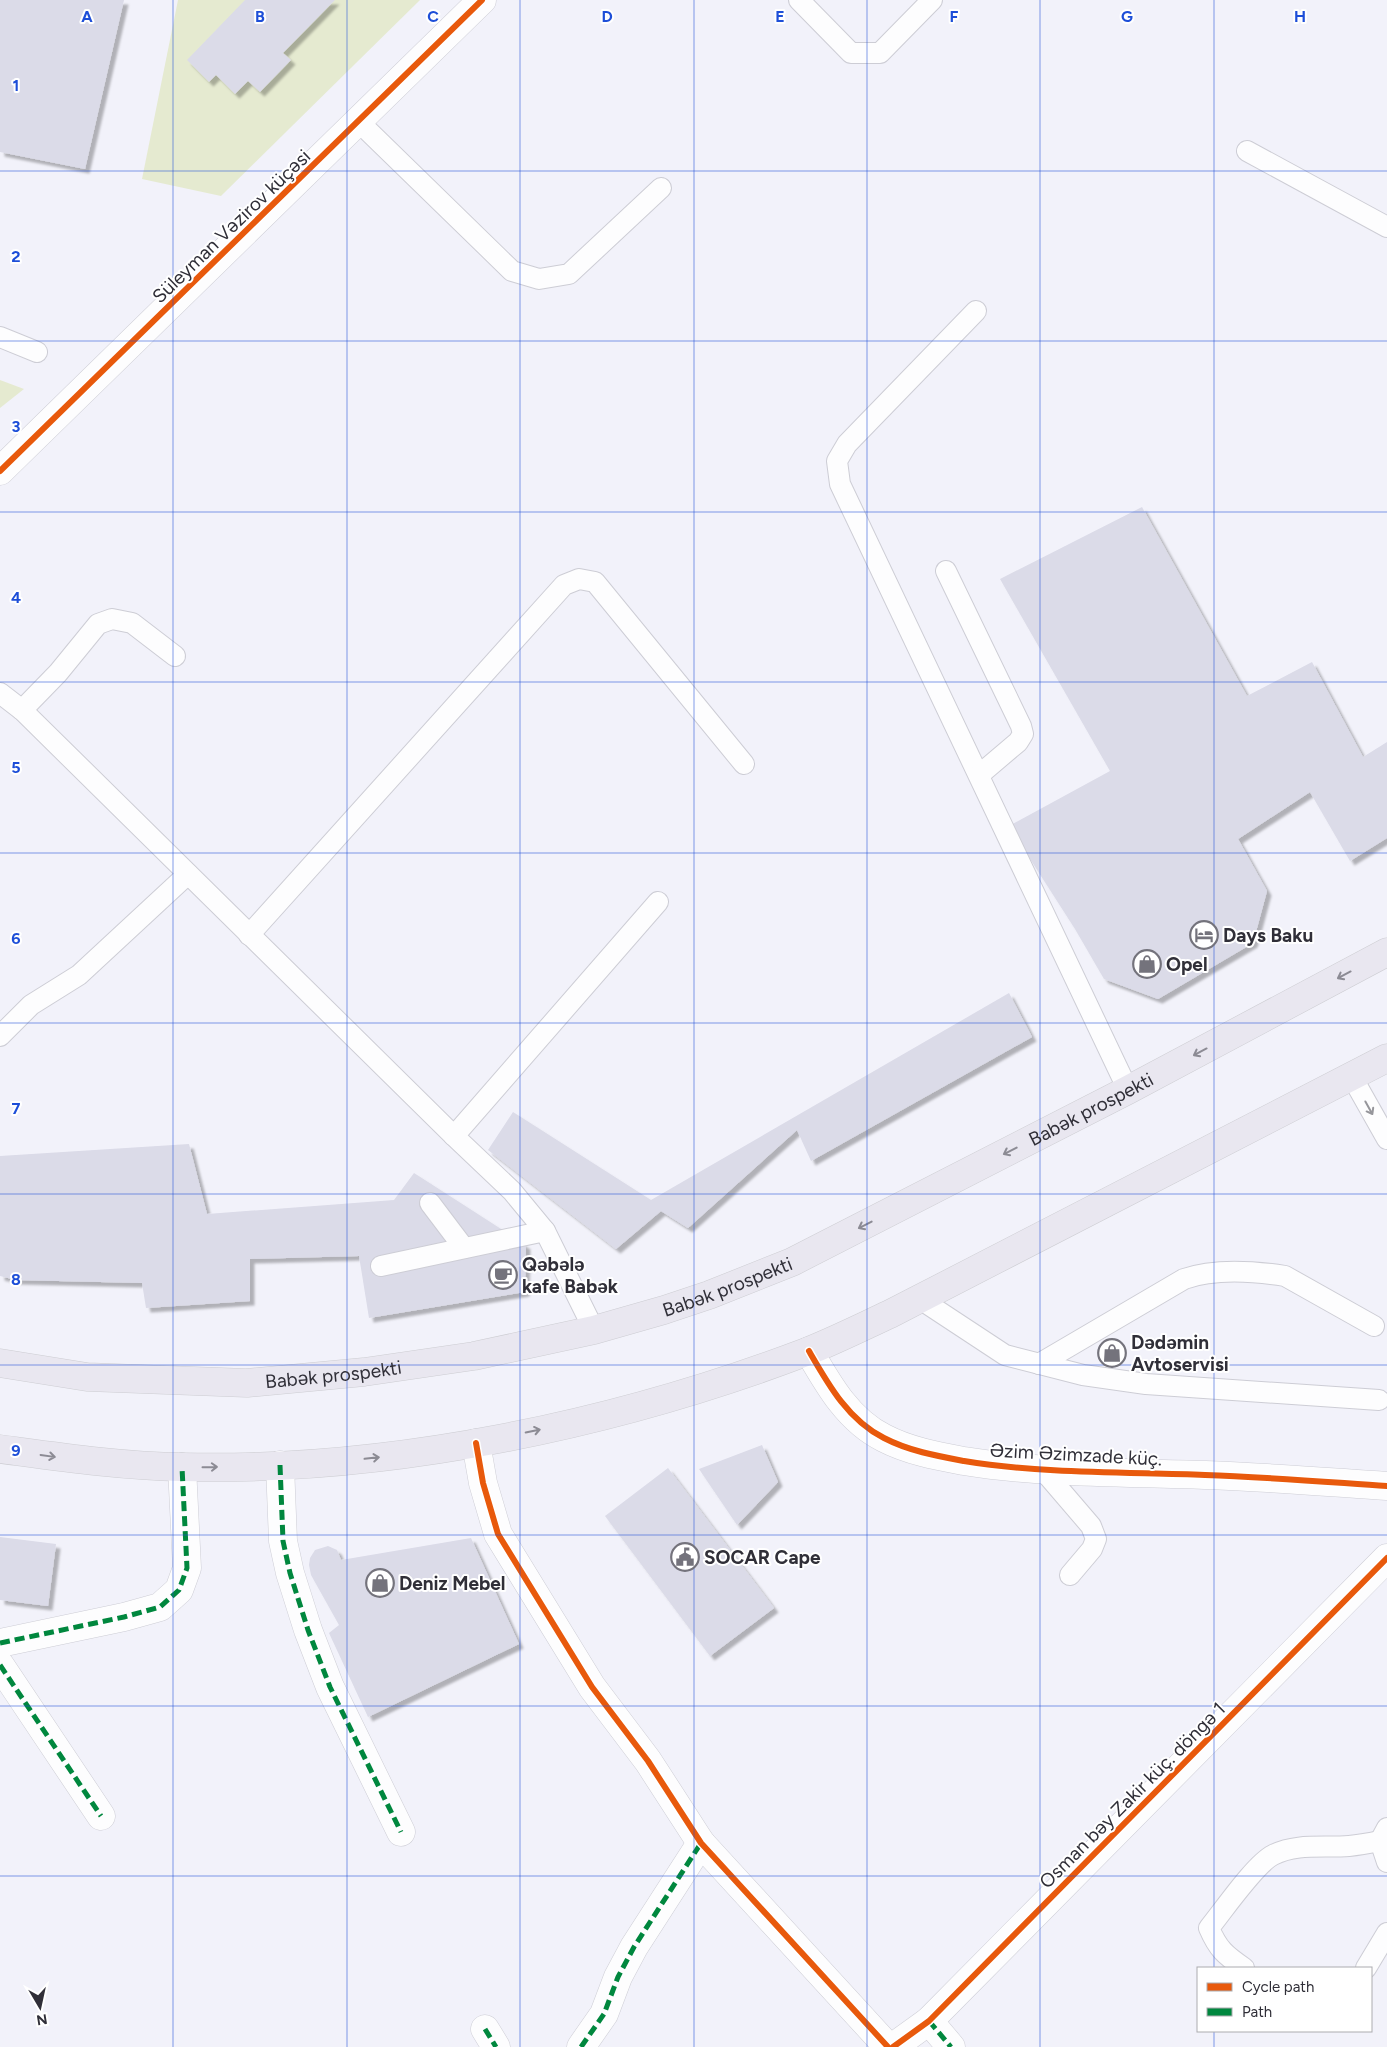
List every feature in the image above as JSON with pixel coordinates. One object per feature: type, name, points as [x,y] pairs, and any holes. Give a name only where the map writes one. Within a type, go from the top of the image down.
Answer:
[{"type":"main road","name":"Babək prospekti","points":[[0,1362],[87,1377],[247,1383],[364,1372],[474,1356],[594,1330],[700,1298],[792,1262],[1128,1090],[1387,952]]},
{"type":"main road","points":[[0,1449],[78,1460],[182,1467],[280,1465],[375,1458],[476,1443],[557,1426],[693,1391],[809,1350],[920,1299],[1387,1058]]},
{"type":"street","name":"Süleyman Vəzirov küçəsi","points":[[0,472],[482,0]]},
{"type":"street","name":"Əzim Əzimzade küç.","points":[[809,1350],[828,1384],[857,1420],[884,1438],[926,1454],[996,1466],[1043,1470],[1208,1475],[1387,1486]]},
{"type":"street","points":[[476,1443],[483,1483],[498,1534],[592,1687],[648,1761],[700,1843],[888,2047]]},
{"type":"street","points":[[280,1465],[283,1541],[290,1573],[308,1630],[330,1687],[401,1832]]},
{"type":"street","points":[[0,1643],[124,1617],[160,1607],[179,1590],[187,1568],[182,1467]]},
{"type":"street","name":"Osman bəy Zakir küç. döngə 1","points":[[893,2047],[929,2021],[1387,1558]]},
{"type":"street","points":[[0,1665],[101,1816]]},
{"type":"street","points":[[581,2047],[604,2014],[618,1977],[634,1948],[700,1843]]},
{"type":"street","points":[[929,2021],[951,2047]]},
{"type":"lane","points":[[799,0],[851,52],[880,53],[932,0]]},
{"type":"lane","points":[[359,122],[512,270],[539,279],[569,274],[662,188]]},
{"type":"lane","points":[[1247,150],[1387,227]]},
{"type":"lane","points":[[976,311],[847,444],[837,461],[840,484],[1128,1090]]},
{"type":"lane","points":[[0,337],[37,352]]},
{"type":"lane","points":[[946,571],[1021,726],[1023,734],[1018,742],[979,775]]},
{"type":"lane","points":[[249,935],[564,585],[579,580],[595,582],[744,764]]},
{"type":"lane","points":[[22,710],[58,673],[98,624],[112,619],[132,623],[175,656]]},
{"type":"lane","points":[[0,693],[22,710],[249,935],[512,1191],[545,1231],[594,1330]]},
{"type":"lane","points":[[0,1036],[31,1005],[79,975],[188,874]]},
{"type":"lane","points":[[454,1136],[658,902]]},
{"type":"lane","points":[[1352,1077],[1387,1139]]},
{"type":"lane","points":[[430,1202],[464,1248]]},
{"type":"lane","points":[[382,1266],[545,1231]]},
{"type":"lane","points":[[1039,1364],[1184,1279],[1199,1274],[1269,1274],[1286,1276],[1374,1326]]},
{"type":"lane","points":[[920,1299],[1005,1355],[1084,1375],[1146,1384],[1379,1400]]},
{"type":"lane","points":[[1043,1470],[1091,1526],[1096,1540],[1092,1549],[1070,1576]]},
{"type":"lane","points":[[1242,1967],[1224,1955],[1215,1942],[1209,1928],[1261,1865],[1272,1855],[1295,1849],[1349,1846],[1384,1834],[1387,1862]]},
{"type":"lane","points":[[1367,1967],[1387,1933]]},
{"type":"green space","points":[[178,0],[420,0],[221,196],[142,179]]},
{"type":"green space","points":[[0,380],[24,389],[0,408]]},
{"type":"building","points":[[0,0],[124,0],[85,169],[0,152]]},
{"type":"building","points":[[245,0],[335,0],[283,53],[291,60],[260,92],[248,81],[235,94],[216,75],[209,82],[187,60]]},
{"type":"building","points":[[1142,507],[1247,696],[1312,662],[1363,757],[1387,742],[1387,838],[1350,861],[1310,792],[1238,839],[1267,891],[1253,943],[1158,999],[1104,979],[1075,929],[1009,826],[1110,771],[1000,579]]},
{"type":"building","points":[[1009,993],[1032,1037],[811,1161],[797,1130],[688,1228],[661,1211],[616,1249],[488,1150],[513,1112],[651,1200]]},
{"type":"building","points":[[189,1144],[207,1214],[394,1200],[414,1173],[526,1245],[525,1292],[369,1318],[359,1256],[250,1259],[250,1301],[146,1308],[142,1283],[16,1280],[0,1276],[0,1156]]},
{"type":"building","points":[[762,1445],[778,1482],[737,1525],[699,1469]]},
{"type":"building","points":[[668,1468],[774,1608],[710,1656],[605,1516]]},
{"type":"building","points":[[0,1537],[56,1544],[48,1606],[0,1600]]},
{"type":"building","points":[[471,1538],[519,1644],[368,1717],[329,1633],[339,1625],[311,1575],[310,1558],[315,1550],[328,1546],[337,1550],[341,1560]]},
{"type":"marked path","points":[[280,1465],[283,1541],[290,1573],[308,1630],[330,1687],[401,1832]]},
{"type":"marked path","points":[[0,1643],[124,1617],[160,1607],[179,1590],[187,1568],[182,1467]]},
{"type":"marked path","points":[[0,1665],[101,1816]]},
{"type":"marked path","points":[[581,2047],[604,2014],[618,1977],[634,1947],[701,1843]]},
{"type":"marked path","points":[[929,2021],[951,2047]]},
{"type":"marked path","points":[[485,2029],[496,2047]]},
{"type":"cycle path","points":[[0,471],[482,0]]},
{"type":"cycle path","points":[[809,1351],[840,1400],[860,1421],[871,1430],[894,1443],[933,1455],[964,1461],[1024,1468],[1084,1472],[1228,1476],[1387,1486]]},
{"type":"cycle path","points":[[476,1443],[483,1483],[498,1534],[592,1687],[648,1761],[701,1843],[888,2047]]},
{"type":"cycle path","points":[[893,2047],[929,2021],[1387,1558]]},
{"type":"place","name":"Days Baku","points":[[1204,935]]},
{"type":"place","name":"Opel","points":[[1147,964]]},
{"type":"place","name":"Qəbələ kafe Babək","points":[[503,1275]]},
{"type":"place","name":"Dədəmin Avtoservisi","points":[[1112,1353]]},
{"type":"place","name":"SOCAR Cape","points":[[685,1557]]},
{"type":"place","name":"Deniz Mebel","points":[[380,1583]]}]
